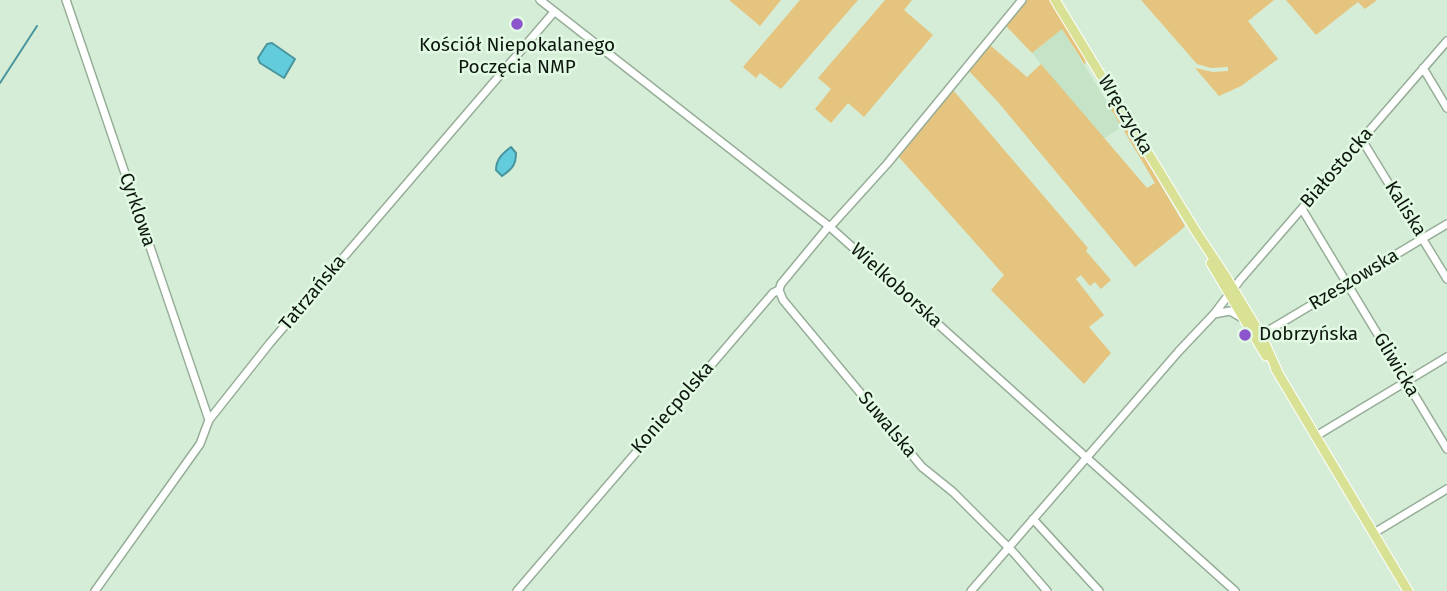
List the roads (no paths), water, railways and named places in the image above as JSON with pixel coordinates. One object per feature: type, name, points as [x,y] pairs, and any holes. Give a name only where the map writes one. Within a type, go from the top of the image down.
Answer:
[{"type":"main road","name":"Wręczycka","points":[[1055,0],[1261,335],[1277,370]]},
{"type":"main road","name":"Wręczycka","points":[[1234,294],[1242,318],[1277,370],[1408,591]]},
{"type":"street","name":"Cyrklowa","points":[[66,0],[209,420]]},
{"type":"street","name":"Wielkoborska","points":[[540,0],[829,227],[1236,591]]},
{"type":"street","name":"Koniecpolska","points":[[517,591],[773,293],[779,290],[781,284],[829,227],[887,164],[1022,0]]},
{"type":"street","name":"Tatrzańska","points":[[94,591],[200,444],[209,420],[270,343],[554,12]]},
{"type":"street","name":"Białostocka","points":[[1234,294],[1302,209],[1447,41]]},
{"type":"street","points":[[1423,68],[1447,108]]},
{"type":"street","name":"Kaliska","points":[[1362,140],[1447,279]]},
{"type":"street","name":"Gliwicka","points":[[1302,209],[1447,449]]},
{"type":"street","name":"Rzeszowska","points":[[1261,335],[1447,225]]},
{"type":"street","name":"Suwalska","points":[[779,290],[783,300],[922,467],[953,492],[1047,591]]},
{"type":"street","points":[[971,591],[1234,294]]},
{"type":"street","points":[[1214,314],[1230,311],[1242,318]]},
{"type":"street","points":[[1315,436],[1447,357]]},
{"type":"street","points":[[1374,533],[1447,489]]},
{"type":"street","points":[[1033,519],[1099,591]]},
{"type":"water","points":[[272,43],[295,59],[284,78],[260,63],[258,58],[267,44]]},
{"type":"water","points":[[511,147],[516,153],[515,161],[511,169],[502,176],[496,170],[497,163]]},
{"type":"waterway","points":[[0,83],[37,26]]},
{"type":"place","name":"Kościół Niepokalanego Poczęcia NMP","points":[[517,24]]},
{"type":"place","name":"Dobrzyńska","points":[[1245,335]]}]
